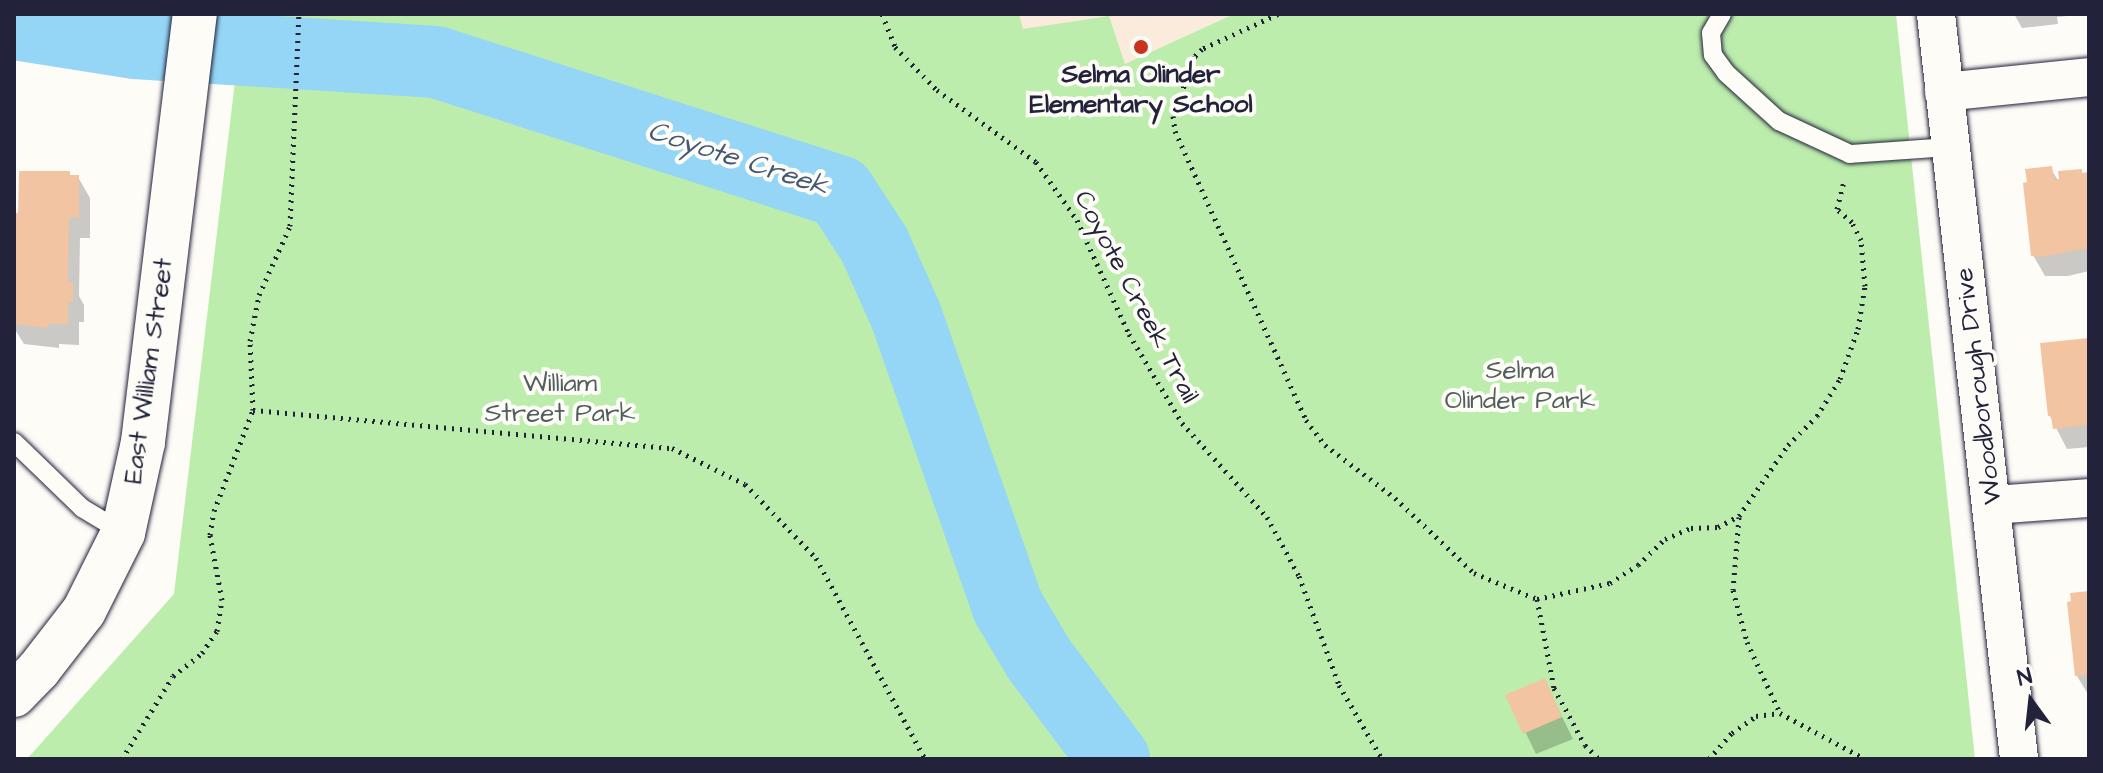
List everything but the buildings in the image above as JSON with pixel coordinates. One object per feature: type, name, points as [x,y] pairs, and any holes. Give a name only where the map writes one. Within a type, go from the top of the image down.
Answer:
[{"type":"street","name":"East William Street","points":[[14,695],[39,669],[84,611],[123,533],[143,442],[195,14]]},
{"type":"street","name":"Woodborough Drive","points":[[1936,14],[2019,759]]},
{"type":"street","points":[[1944,92],[2089,77]]},
{"type":"street","points":[[1993,505],[2089,498]]},
{"type":"lane","points":[[1722,14],[1711,33],[1713,55],[1726,73],[1779,121],[1850,154],[1951,147]]},
{"type":"lane","points":[[14,442],[82,508],[123,533]]},
{"type":"path","points":[[122,759],[173,676],[202,653],[217,631],[222,600],[210,535],[214,511],[253,410],[250,341],[259,295],[290,226],[299,14]]},
{"type":"path","name":"Coyote Creek Trail","points":[[882,14],[895,47],[937,90],[1036,162],[1077,220],[1129,334],[1182,423],[1267,517],[1299,576],[1339,685],[1382,759]]},
{"type":"path","points":[[1278,14],[1202,49],[1195,56],[1173,116],[1175,131],[1217,227],[1306,420],[1325,445],[1395,498],[1474,573],[1537,599],[1610,583],[1638,565],[1665,539],[1691,528],[1718,527],[1739,516],[1788,445],[1817,416],[1840,379],[1858,329],[1865,286],[1861,240],[1852,222],[1837,209],[1850,154]]},
{"type":"path","points":[[253,410],[672,448],[745,484],[816,558],[925,759]]},
{"type":"path","points":[[1739,516],[1733,590],[1747,642],[1780,713]]},
{"type":"path","points":[[1537,599],[1554,688],[1585,745],[1599,759]]},
{"type":"path","points":[[1709,759],[1732,733],[1756,716],[1780,713],[1865,759]]},
{"type":"shaded area","name":"Selma Olinder Elementary School","points":[[1019,14],[1234,14],[1125,65],[1022,29]]},
{"type":"green space","points":[[243,14],[1019,14],[1023,29],[1109,16],[1125,64],[1234,14],[1896,14],[1975,759],[27,759],[174,594]]},
{"type":"waterway","name":"Coyote Creek","points":[[14,24],[135,43],[436,62],[840,192],[874,244],[906,316],[1008,607],[1039,659],[1114,759]]},
{"type":"place","name":"Selma Olinder Elementary School","points":[[1141,47]]},
{"type":"park label","name":"Selma Olinder Park","points":[[1520,386]]},
{"type":"park label","name":"William Street Park","points":[[560,399]]}]
